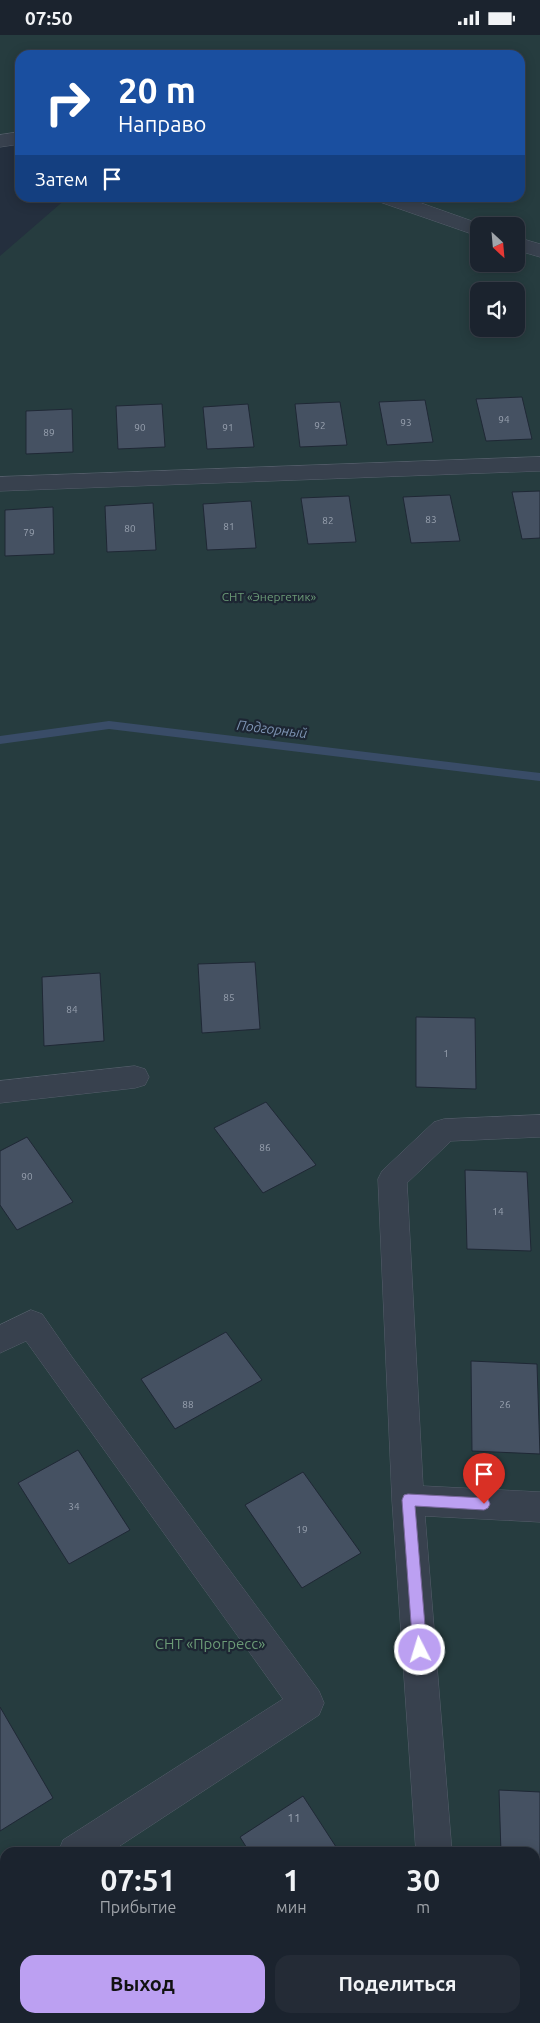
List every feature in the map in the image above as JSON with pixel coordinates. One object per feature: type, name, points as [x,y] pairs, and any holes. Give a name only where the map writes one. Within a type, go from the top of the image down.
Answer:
[{"type":"street","points":[[0,141],[15,139]]},
{"type":"street","points":[[398,202],[470,227]]},
{"type":"street","points":[[525,246],[540,251]]},
{"type":"street","points":[[0,484],[540,464]]},
{"type":"street","points":[[0,1092],[135,1077]]},
{"type":"street","points":[[434,1847],[408,1500],[392,1179],[444,1130],[540,1126]]},
{"type":"street","points":[[0,1340],[31,1323],[61,1367],[307,1703],[85,1847]]},
{"type":"street","points":[[408,1500],[540,1507]]},
{"type":"green space","points":[[0,35],[540,35],[540,1847],[0,1847],[0,256],[62,202],[525,202],[525,50],[15,50],[15,139],[0,141]]},
{"type":"building","points":[[522,397],[532,439],[486,441],[476,399]]},
{"type":"building","points":[[425,400],[433,442],[387,445],[379,402]]},
{"type":"building","points":[[340,402],[347,445],[300,447],[295,404]]},
{"type":"building","points":[[162,404],[165,447],[118,449],[116,406]]},
{"type":"building","points":[[248,404],[254,447],[207,449],[203,407]]},
{"type":"building","points":[[72,409],[73,452],[26,454],[26,411]]},
{"type":"building","points":[[540,491],[540,538],[522,539],[512,492]]},
{"type":"building","points":[[450,495],[460,541],[411,543],[403,497]]},
{"type":"building","points":[[349,496],[356,542],[308,544],[301,498]]},
{"type":"building","points":[[251,501],[256,548],[207,550],[203,504]]},
{"type":"building","points":[[153,503],[156,550],[107,552],[105,506]]},
{"type":"building","points":[[53,507],[54,554],[5,556],[5,510]]},
{"type":"building","points":[[255,962],[260,1029],[202,1033],[198,964]]},
{"type":"building","points":[[100,973],[104,1041],[44,1046],[42,977]]},
{"type":"building","points":[[416,1017],[475,1018],[476,1089],[416,1087]]},
{"type":"building","points":[[266,1102],[316,1165],[263,1193],[214,1128]]},
{"type":"building","points":[[27,1137],[73,1202],[17,1230],[0,1205],[0,1151]]},
{"type":"building","points":[[465,1170],[527,1172],[531,1251],[467,1249]]},
{"type":"building","points":[[226,1332],[262,1380],[175,1429],[141,1379]]},
{"type":"building","points":[[471,1361],[537,1364],[540,1454],[472,1451]]},
{"type":"building","points":[[78,1450],[130,1530],[69,1564],[18,1483]]},
{"type":"building","points":[[303,1472],[361,1553],[302,1588],[245,1505]]},
{"type":"building","points":[[0,1707],[53,1798],[0,1831]]},
{"type":"building","points":[[499,1790],[540,1792],[540,1847],[501,1847]]},
{"type":"building","points":[[303,1796],[336,1847],[246,1847],[240,1837]]},
{"type":"waterway","name":"Подгорный","points":[[0,740],[109,725],[540,777]]},
{"type":"route","points":[[420,1650],[408,1500],[484,1504]]},
{"type":"park label","name":"СНТ «Энергетик»","points":[[269,596]]},
{"type":"park label","name":"СНТ «Прогресс»","points":[[210,1643]]}]
